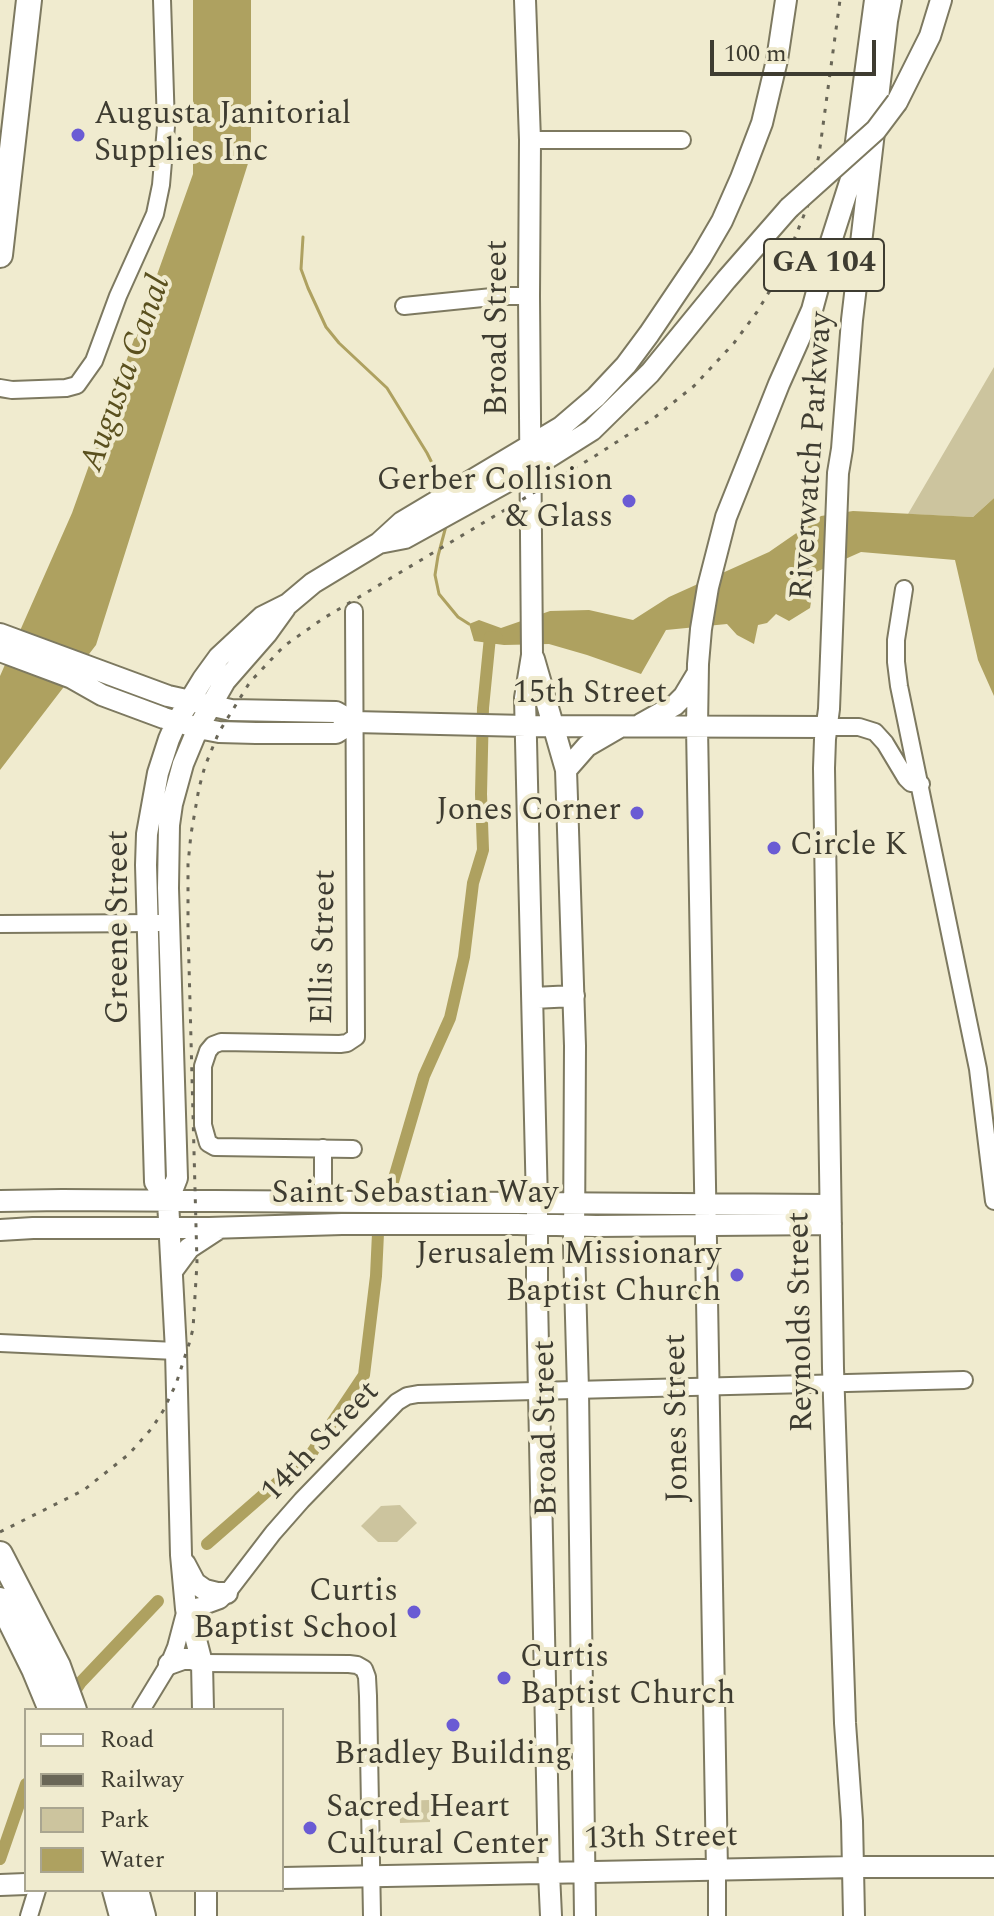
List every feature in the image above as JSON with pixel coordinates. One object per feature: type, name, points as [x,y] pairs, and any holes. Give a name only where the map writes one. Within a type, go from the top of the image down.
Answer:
[{"type":"highway","points":[[0,101],[18,0]]},
{"type":"highway","points":[[0,255],[29,0]]},
{"type":"highway","points":[[0,1554],[58,1666],[73,1708]]},
{"type":"highway","points":[[0,1600],[50,1708]]},
{"type":"highway","points":[[117,1892],[136,1915]]},
{"type":"highway","points":[[136,1892],[136,1915]]},
{"type":"main road","name":"Broad Street","points":[[525,0],[530,140],[532,602],[532,655],[525,698],[551,1916]]},
{"type":"main road","name":"Greene Street","points":[[168,1201],[155,1182],[146,865],[147,834],[158,773],[176,723],[203,679],[262,617],[288,604],[313,583],[476,487],[531,444],[561,427],[596,397],[626,365],[701,257],[722,221],[741,178],[762,123],[777,60],[786,0]]},
{"type":"main road","name":"Riverwatch Parkway","points":[[697,727],[701,629],[708,587],[726,517],[812,310],[851,179],[875,0]]},
{"type":"main road","name":"Riverwatch Parkway","points":[[826,727],[838,473],[852,320],[891,0]]},
{"type":"main road","name":"Greene Street","points":[[476,487],[530,469],[592,430],[617,408],[789,208],[876,130],[897,102],[930,36],[941,0]]},
{"type":"main road","name":"Greene Street","points":[[203,1708],[202,1663],[186,1609],[181,1555],[176,1351],[168,1201],[177,1178],[169,923],[170,814],[183,764],[198,728],[225,681],[288,604]]},
{"type":"main road","name":"15th Street","points":[[6,645],[77,671],[188,702],[231,710],[336,712],[354,722],[826,727]]},
{"type":"main road","name":"Broad Street","points":[[532,655],[566,770],[574,996],[574,1225],[585,1916]]},
{"type":"main road","points":[[566,770],[587,746],[678,703],[698,668]]},
{"type":"main road","name":"15th Street","points":[[77,671],[102,695],[176,723],[219,732],[336,733],[354,722]]},
{"type":"main road","name":"Jones Street","points":[[697,727],[717,1870]]},
{"type":"main road","name":"Reynolds Street","points":[[826,727],[824,804],[834,1384],[854,1916]]},
{"type":"main road","points":[[533,998],[574,996]]},
{"type":"main road","points":[[176,1155],[187,1183],[202,1197],[212,1201]]},
{"type":"main road","name":"Saint Sebastian Way","points":[[0,1201],[412,1203],[537,1214],[574,1225],[706,1225],[831,1214]]},
{"type":"main road","name":"Saint Sebastian Way","points":[[0,1230],[408,1224],[537,1214],[574,1204],[705,1203],[831,1214]]},
{"type":"main road","points":[[172,1271],[193,1244],[220,1228]]},
{"type":"main road","points":[[181,1555],[195,1583],[205,1590],[227,1593]]},
{"type":"main road","points":[[545,1658],[582,1657]]},
{"type":"main road","points":[[169,1664],[183,1659],[202,1663]]},
{"type":"main road","name":"13th Street","points":[[284,1878],[994,1867]]},
{"type":"main road","points":[[1,1885],[24,1884]]},
{"type":"main road","points":[[206,1892],[206,1916]]},
{"type":"street","points":[[0,388],[66,388],[77,385],[94,361],[118,296],[155,214],[161,185],[166,126],[162,0]]},
{"type":"street","points":[[530,140],[682,140]]},
{"type":"street","points":[[404,306],[529,296]]},
{"type":"street","points":[[904,589],[897,629],[899,686],[978,1069],[994,1201]]},
{"type":"street","name":"Ellis Street","points":[[323,1148],[223,1148],[208,1143],[203,1125],[203,1066],[208,1051],[221,1042],[340,1044],[356,1037],[354,611]]},
{"type":"street","points":[[826,727],[859,727],[875,732],[906,778],[911,783],[921,784]]},
{"type":"street","points":[[0,924],[169,923]]},
{"type":"street","points":[[323,1202],[323,1148],[353,1149]]},
{"type":"street","points":[[0,1343],[176,1351]]},
{"type":"street","name":"14th Street","points":[[227,1593],[273,1533],[397,1402],[407,1396],[964,1380]]},
{"type":"street","points":[[142,1708],[169,1664],[186,1609],[220,1600],[227,1593]]},
{"type":"street","points":[[202,1663],[349,1664],[364,1669],[367,1677],[372,1916]]},
{"type":"street","name":"Jones Street","points":[[717,1870],[717,1916]]},
{"type":"street","points":[[29,1916],[36,1892]]},
{"type":"green space","points":[[994,367],[994,498],[973,517],[908,514]]},
{"type":"green space","points":[[400,1505],[417,1523],[397,1542],[378,1542],[361,1526],[381,1506]]},
{"type":"green space","points":[[429,1800],[430,1822],[400,1823],[399,1801]]},
{"type":"water","name":"Augusta Canal","points":[[193,0],[251,0],[251,154],[96,645],[0,770],[0,676],[72,513],[193,174]]},
{"type":"water","points":[[994,498],[994,696],[978,660],[955,560],[861,552],[816,572],[810,608],[789,621],[776,614],[767,623],[758,625],[754,644],[737,635],[727,624],[666,630],[641,674],[549,644],[504,645],[474,641],[469,624],[479,620],[501,628],[550,611],[589,610],[633,620],[669,597],[769,552],[821,516],[853,511],[973,517]]},
{"type":"waterway","points":[[303,237],[301,269],[326,327],[387,388],[444,487]]},
{"type":"waterway","points":[[446,526],[435,575],[439,594],[458,617],[469,624]]},
{"type":"waterway","points":[[207,1544],[286,1475],[303,1466],[364,1375],[378,1233],[424,1076],[450,1018],[464,957],[473,883],[483,850],[483,708],[490,637],[497,638]]},
{"type":"waterway","points":[[69,1700],[81,1682],[158,1601]]},
{"type":"waterway","points":[[0,1859],[24,1790]]},
{"type":"railway","points":[[0,1532],[84,1490],[129,1454],[163,1411],[189,1344],[193,1329],[197,1263],[188,864],[199,788],[219,732],[250,682],[284,646],[324,618],[654,418],[694,386],[734,343],[781,272],[808,205],[819,155],[840,0]]},
{"type":"place","name":"Augusta Janitorial Supplies Inc","points":[[78,135]]},
{"type":"place","name":"Gerber Collision & Glass","points":[[629,501]]},
{"type":"place","name":"Jones Corner","points":[[637,813]]},
{"type":"place","name":"Circle K","points":[[774,848]]},
{"type":"place","name":"Jerusalem Missionary Baptist Church","points":[[737,1275]]},
{"type":"place","name":"Curtis Baptist School","points":[[414,1612]]},
{"type":"place","name":"Curtis Baptist Church","points":[[504,1678]]},
{"type":"place","name":"Bradley Building","points":[[453,1725]]},
{"type":"place","name":"Sacred Heart Cultural Center","points":[[310,1828]]}]
